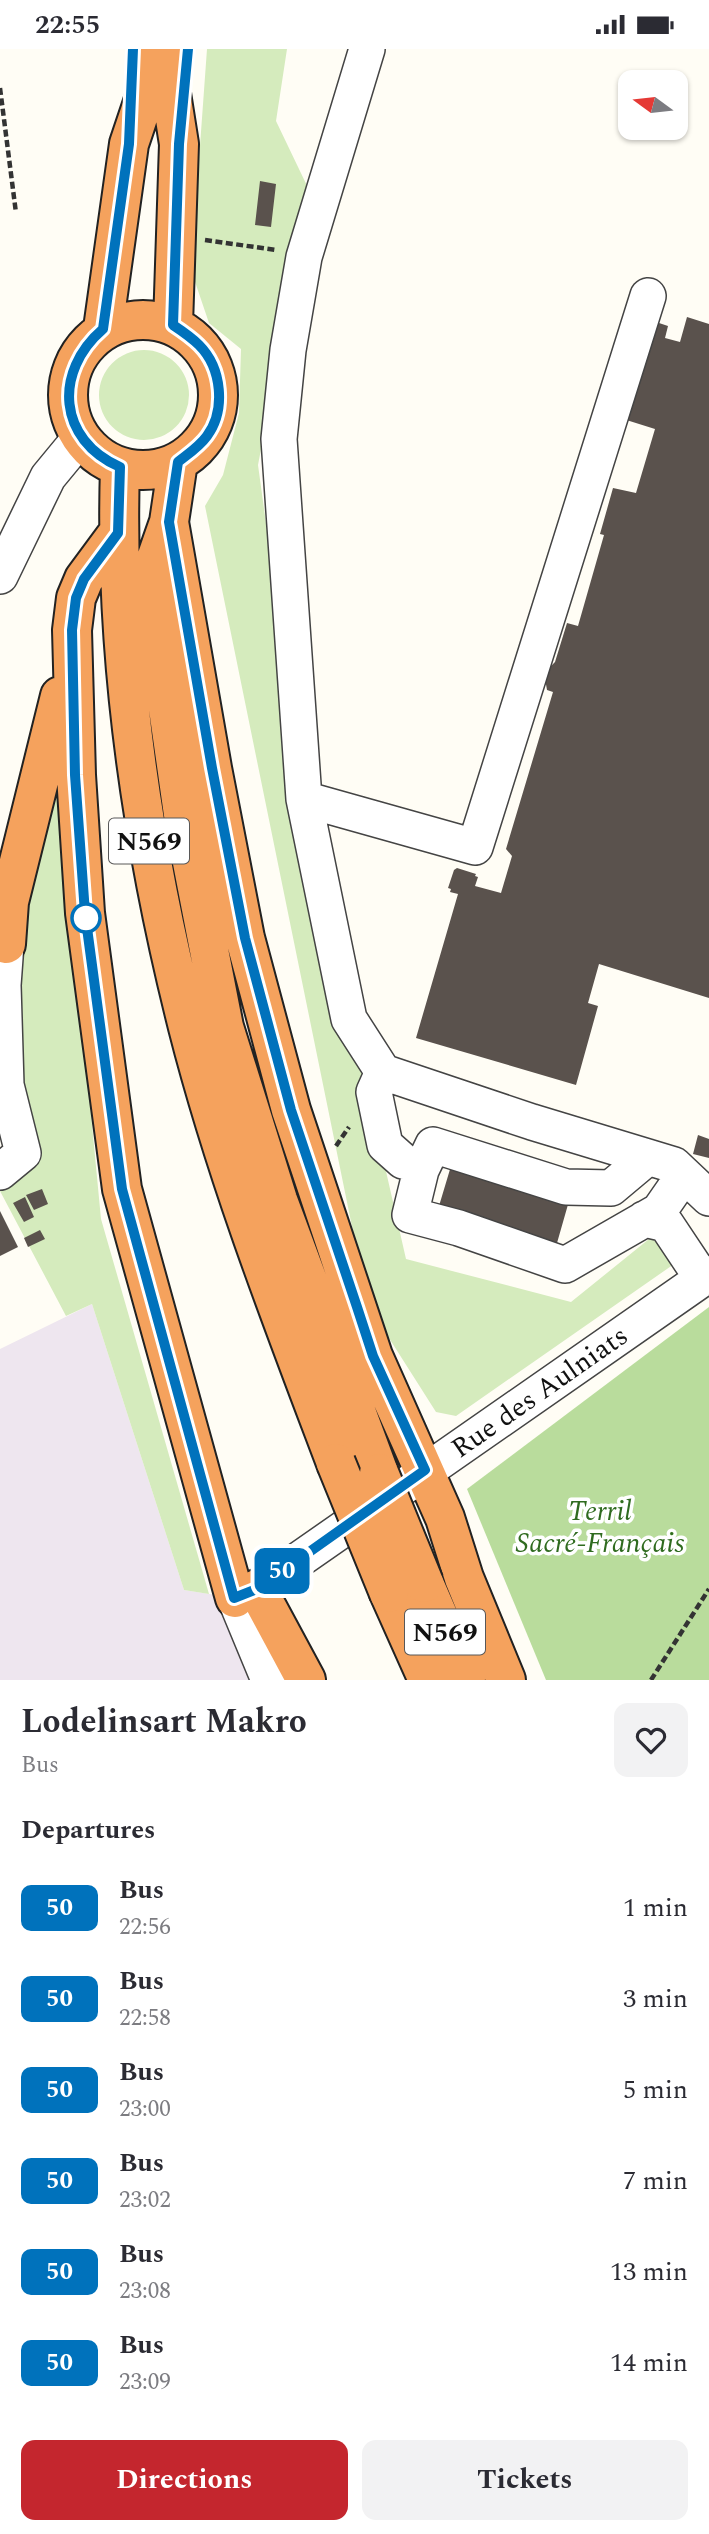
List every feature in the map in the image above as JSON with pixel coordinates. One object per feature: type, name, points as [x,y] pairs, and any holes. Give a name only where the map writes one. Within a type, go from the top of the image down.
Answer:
[{"type":"highway","points":[[103,329],[129,144],[133,49]]},
{"type":"highway","points":[[129,144],[162,49]]},
{"type":"highway","points":[[162,49],[179,144]]},
{"type":"highway","points":[[173,325],[179,144],[188,49]]},
{"type":"highway","points":[[150,321],[173,325],[201,346],[214,365],[219,399],[216,418],[208,435],[197,448],[178,462],[161,469],[120,467],[104,460],[81,437],[70,408],[71,375],[87,342],[115,322],[150,321]]},
{"type":"highway","points":[[178,462],[169,522],[245,938],[291,1110],[373,1356],[445,1518],[464,1578],[506,1680]]},
{"type":"highway","points":[[120,467],[118,533],[84,579],[76,598],[72,650],[75,767],[85,913],[122,1189],[246,1593],[306,1680]]},
{"type":"highway","name":"N569","points":[[169,522],[155,562],[158,638],[184,821],[224,1027],[278,1200],[379,1473],[428,1680]]},
{"type":"highway","name":"N569","points":[[118,533],[123,628],[133,732],[150,851],[185,1016],[221,1143],[275,1300],[336,1463],[406,1588],[467,1680]]},
{"type":"highway","points":[[6,944],[9,902],[72,650]]},
{"type":"highway","points":[[40,779],[53,762],[65,760],[75,767]]},
{"type":"street","points":[[367,49],[304,257],[288,350],[279,439],[304,799],[349,1019],[378,1082],[384,1145],[566,1187],[611,1188],[648,1157]]},
{"type":"street","points":[[304,799],[475,847],[648,296]]},
{"type":"street","points":[[0,576],[48,477],[81,437]]},
{"type":"street","points":[[0,1172],[23,1153],[6,1085],[3,985],[6,944]]},
{"type":"street","points":[[378,1082],[502,1112],[674,1165],[709,1198]]},
{"type":"street","points":[[418,1153],[396,1203],[410,1215],[459,1228],[565,1265],[659,1211],[684,1175]]},
{"type":"street","points":[[644,1219],[666,1224],[705,1276]]},
{"type":"street","name":"Rue des Aulniats","points":[[246,1593],[705,1276]]},
{"type":"street","points":[[246,1593],[269,1680]]},
{"type":"path","points":[[0,88],[16,213]]},
{"type":"path","points":[[176,236],[268,248],[304,257]]},
{"type":"path","points":[[313,1178],[378,1082]]},
{"type":"path","points":[[651,1680],[709,1589]]},
{"type":"shaded area","points":[[92,1304],[184,1590],[235,1598],[269,1680],[0,1680],[0,1349]]},
{"type":"green space","points":[[207,49],[287,49],[276,121],[310,192],[258,465],[279,618],[336,952],[406,1259],[571,1302],[654,1235],[677,1262],[456,1416],[436,1412],[368,1305],[205,506],[223,475],[239,413],[241,349],[209,323],[191,270]]},
{"type":"green space","points":[[144,350],[161,353],[176,363],[186,378],[189,395],[186,412],[176,427],[161,437],[144,440],[127,437],[112,427],[102,412],[99,395],[102,378],[112,363],[127,353]]},
{"type":"green space","points":[[60,789],[101,1219],[209,1594],[184,1590],[92,1304],[66,1316],[0,1191],[0,1172],[23,1153],[6,1065],[32,807]]},
{"type":"green space","name":"Terril Sacré-Français","points":[[709,1307],[709,1680],[546,1680],[467,1489]]},
{"type":"building","points":[[260,181],[276,184],[271,227],[255,225]]},
{"type":"building","points":[[687,317],[709,324],[709,998],[599,964],[588,1003],[598,1006],[576,1085],[416,1038],[458,894],[450,892],[451,889],[448,888],[454,870],[457,868],[476,874],[478,877],[475,886],[501,893],[512,856],[506,849],[553,692],[547,690],[544,673],[555,662],[567,623],[578,626],[604,535],[600,534],[613,488],[636,493],[655,429],[620,418],[656,322],[668,326],[665,338],[680,342]]},
{"type":"building","points":[[698,1135],[709,1139],[709,1158],[693,1154]]},
{"type":"building","points":[[451,1166],[569,1201],[555,1250],[436,1216]]},
{"type":"building","points":[[42,1189],[48,1204],[34,1210],[26,1195]]},
{"type":"building","points":[[25,1197],[34,1217],[24,1222],[13,1203]]},
{"type":"building","points":[[0,1211],[18,1247],[0,1256]]},
{"type":"building","points":[[40,1230],[45,1239],[28,1247],[24,1238]]},
{"type":"bus line","name":"50","points":[[133,49],[129,144],[103,329],[87,342],[77,360],[69,391],[70,408],[81,437],[89,448],[104,460],[120,467],[118,533],[84,579],[76,598],[72,630],[75,775],[85,913],[122,1189],[234,1598],[257,1589],[425,1470],[373,1356],[291,1110],[265,1014],[245,938],[169,522],[178,462],[197,448],[208,435],[216,418],[219,399],[214,365],[201,346],[173,325],[179,144],[188,49]]}]
